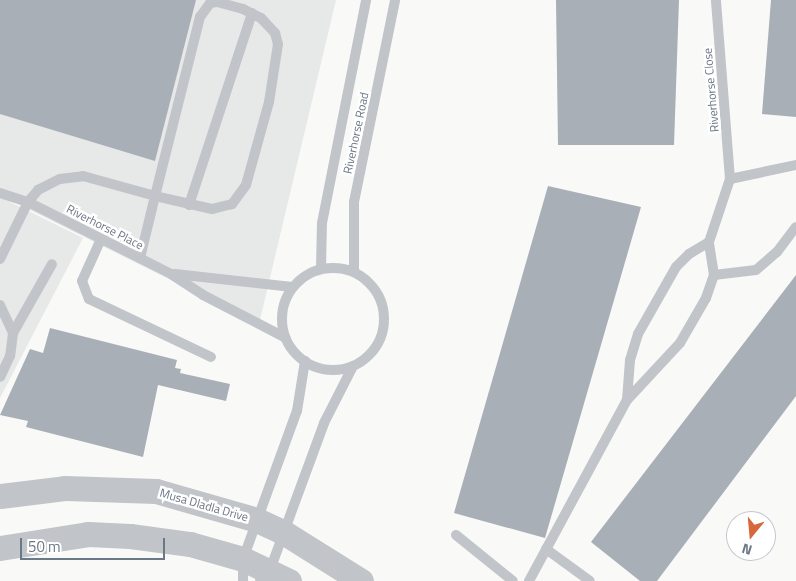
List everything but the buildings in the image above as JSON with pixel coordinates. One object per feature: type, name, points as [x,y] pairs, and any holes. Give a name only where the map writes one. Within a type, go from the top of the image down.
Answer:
[{"type":"street","name":"Musa Dladla Drive","points":[[0,496],[65,488],[156,491],[256,520],[283,532],[361,581]]},
{"type":"street","points":[[0,548],[88,534],[190,544],[243,570],[273,577]]},
{"type":"lane","name":"Riverhorse Road","points":[[320,269],[322,223],[366,0]]},
{"type":"lane","name":"Riverhorse Road","points":[[354,272],[354,202],[396,0]]},
{"type":"lane","name":"Riverhorse Close","points":[[716,0],[730,179]]},
{"type":"lane","points":[[0,259],[28,202],[47,184],[78,176],[155,196],[190,205],[212,209],[232,204],[246,185],[269,102],[278,44],[275,33],[252,13],[216,2],[210,3],[204,10],[155,196],[140,258]]},
{"type":"lane","points":[[190,205],[252,13]]},
{"type":"lane","points":[[529,581],[627,400],[680,343],[706,298],[714,275],[709,242],[730,179],[796,165]]},
{"type":"lane","name":"Riverhorse Place","points":[[0,193],[28,202],[140,258],[171,274],[203,295],[286,338]]},
{"type":"lane","points":[[714,275],[756,270],[777,252],[796,227]]},
{"type":"lane","points":[[102,239],[82,281],[89,299],[210,357]]},
{"type":"lane","points":[[627,400],[630,360],[638,334],[676,267],[690,254],[709,242]]},
{"type":"lane","points":[[0,377],[10,356],[13,333],[52,264]]},
{"type":"lane","points":[[338,268],[354,272],[368,282],[378,295],[384,319],[378,344],[367,357],[353,366],[337,370],[320,368],[305,361],[292,350],[286,338],[281,319],[284,302],[292,287],[320,269],[338,268]]},
{"type":"lane","name":"Riverhorse Place","points":[[171,274],[292,287]]},
{"type":"lane","points":[[0,305],[13,333]]},
{"type":"lane","points":[[243,570],[256,520],[297,411],[305,361]]},
{"type":"lane","points":[[273,577],[283,532],[324,423],[353,366]]},
{"type":"lane","points":[[456,535],[513,581]]},
{"type":"lane","points":[[546,549],[590,581]]},
{"type":"shaded area","points":[[0,0],[336,0],[259,324],[0,195]]},
{"type":"shaded area","points":[[0,197],[83,238],[0,398]]}]
